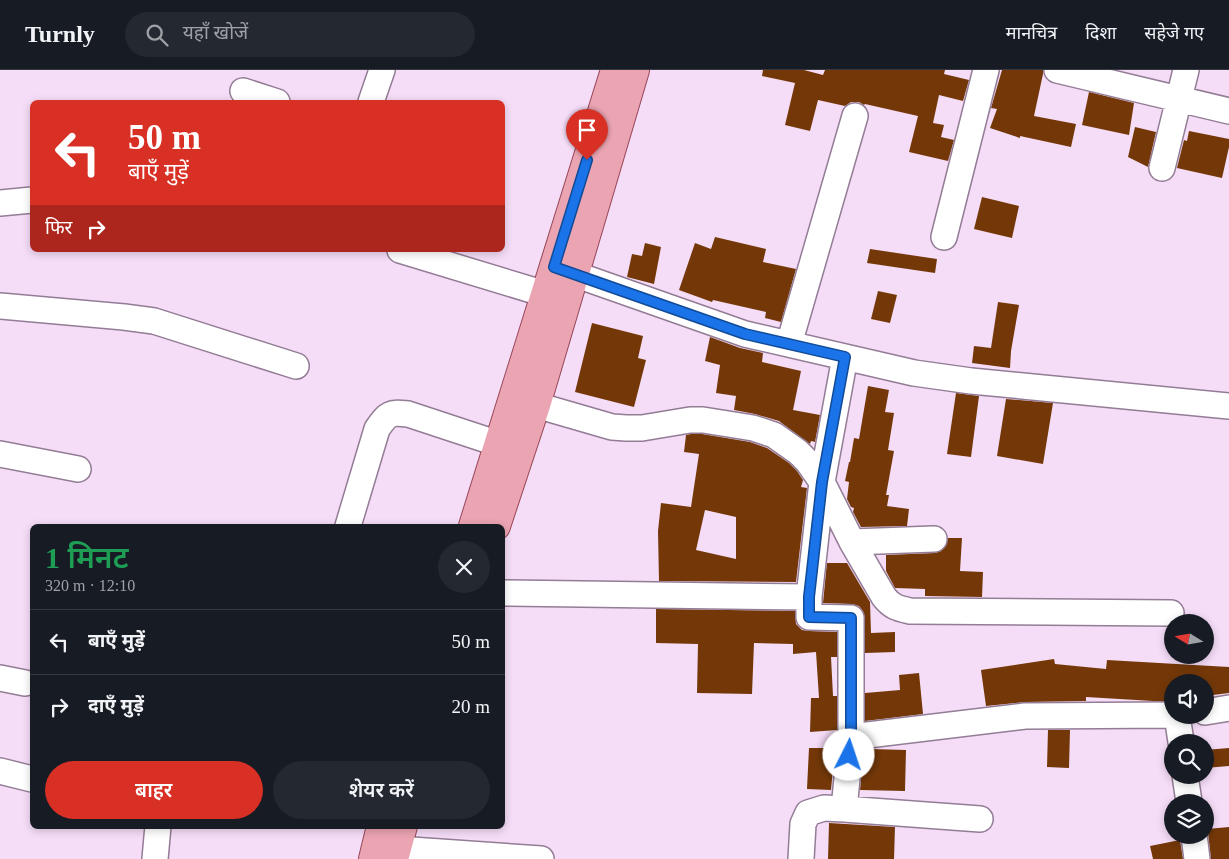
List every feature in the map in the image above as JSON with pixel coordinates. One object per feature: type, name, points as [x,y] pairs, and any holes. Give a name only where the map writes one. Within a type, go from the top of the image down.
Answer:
[{"type":"main road","points":[[497,524],[536,405],[564,270],[614,70]]},
{"type":"main road","points":[[474,524],[545,294],[564,270],[635,70]]},
{"type":"main road","points":[[382,829],[392,848]]},
{"type":"street","points":[[372,100],[382,70]]},
{"type":"street","points":[[944,237],[986,70]]},
{"type":"street","points":[[1057,70],[1229,111]]},
{"type":"street","points":[[1162,168],[1186,70]]},
{"type":"street","points":[[243,91],[272,100]]},
{"type":"street","points":[[789,344],[855,116]]},
{"type":"street","points":[[0,203],[30,200]]},
{"type":"street","points":[[407,252],[545,294]]},
{"type":"street","points":[[564,270],[745,334],[914,373],[971,381],[1229,406]]},
{"type":"street","points":[[0,306],[154,321],[296,366]]},
{"type":"street","points":[[844,809],[851,737],[851,618],[809,617],[809,597],[822,482],[845,357]]},
{"type":"street","points":[[536,405],[612,426],[626,428],[642,428],[690,420],[703,420],[753,428],[774,435],[798,452],[808,462],[822,482],[852,542],[884,596],[891,605],[904,610],[1171,613]]},
{"type":"street","points":[[349,524],[377,429],[384,418],[394,412],[408,414],[499,444]]},
{"type":"street","points":[[0,454],[78,469]]},
{"type":"street","points":[[852,542],[934,538]]},
{"type":"street","points":[[505,593],[809,597]]},
{"type":"street","points":[[0,678],[25,682]]},
{"type":"street","points":[[1214,710],[1229,708]]},
{"type":"street","points":[[851,737],[1025,716],[1164,714]]},
{"type":"street","points":[[0,771],[30,778]]},
{"type":"street","points":[[801,859],[803,824],[808,813],[824,808],[980,819]]},
{"type":"street","points":[[155,859],[158,829]]},
{"type":"street","points":[[1195,844],[1197,859]]},
{"type":"street","points":[[392,848],[541,859]]},
{"type":"building","points":[[763,70],[804,70],[823,75],[825,70],[945,70],[944,74],[969,80],[963,101],[939,95],[933,123],[944,125],[941,137],[954,140],[948,161],[909,152],[918,116],[864,105],[859,102],[851,102],[845,106],[818,100],[810,131],[785,125],[795,83],[762,76]]},
{"type":"building","points":[[1002,70],[1043,70],[1034,116],[1076,124],[1071,147],[1020,136],[1020,138],[990,128],[997,109],[991,108]]},
{"type":"building","points":[[1089,92],[1134,103],[1129,135],[1082,125]]},
{"type":"building","points":[[1135,127],[1156,132],[1148,167],[1128,157]]},
{"type":"building","points":[[1189,131],[1229,139],[1222,178],[1177,168],[1184,140],[1187,141]]},
{"type":"building","points":[[982,197],[1019,206],[1012,238],[974,229]]},
{"type":"building","points":[[715,237],[766,249],[763,262],[796,269],[781,322],[765,318],[766,312],[713,300],[712,302],[679,290],[695,243],[711,249]]},
{"type":"building","points":[[645,243],[661,247],[654,284],[627,277],[632,254],[642,256]]},
{"type":"building","points":[[870,249],[937,259],[935,273],[867,263]]},
{"type":"building","points":[[878,291],[897,295],[890,323],[871,319]]},
{"type":"building","points":[[998,302],[1019,305],[1010,368],[972,363],[974,346],[991,348]]},
{"type":"building","points":[[592,323],[643,336],[638,358],[646,360],[634,407],[575,392]]},
{"type":"building","points":[[710,337],[740,348],[763,353],[762,362],[801,371],[793,410],[820,415],[815,442],[811,441],[810,444],[779,421],[734,410],[736,396],[716,393],[720,365],[705,361]]},
{"type":"building","points":[[868,386],[889,390],[885,412],[894,413],[888,450],[894,451],[886,495],[889,495],[887,506],[909,509],[907,526],[861,527],[853,512],[854,508],[851,507],[847,499],[849,482],[845,481],[854,438],[859,439]]},
{"type":"building","points":[[956,393],[979,396],[971,457],[947,454]]},
{"type":"building","points":[[1006,399],[1053,403],[1043,464],[997,456]]},
{"type":"building","points":[[702,434],[750,442],[767,448],[797,471],[803,480],[801,487],[807,488],[796,582],[659,581],[658,531],[661,503],[691,507],[699,454],[684,452],[686,435]],"holes":[[[705,510],[736,517],[736,559],[696,550]]]},
{"type":"building","points":[[948,538],[962,538],[960,571],[983,572],[982,597],[925,596],[925,589],[895,588],[886,571],[886,555],[935,553],[941,551],[946,546]]},
{"type":"building","points":[[827,562],[847,563],[870,602],[871,633],[895,632],[895,652],[865,653],[865,618],[859,606],[823,603]]},
{"type":"building","points":[[656,609],[795,611],[796,624],[802,630],[837,632],[837,657],[831,657],[833,696],[837,696],[837,730],[810,732],[811,698],[819,698],[816,652],[793,654],[793,644],[754,643],[752,694],[697,693],[698,644],[656,643]]},
{"type":"building","points":[[1054,659],[1055,664],[1106,669],[1107,660],[1229,667],[1229,693],[1214,695],[1214,674],[1164,674],[1164,701],[1086,697],[1086,701],[1025,702],[986,706],[981,670]]},
{"type":"building","points":[[919,673],[923,714],[865,721],[865,693],[900,690],[899,675]]},
{"type":"building","points":[[1048,730],[1070,730],[1069,768],[1047,767]]},
{"type":"building","points":[[809,748],[835,748],[831,790],[807,789]]},
{"type":"building","points":[[1229,748],[1229,766],[1214,767],[1214,749]]},
{"type":"building","points":[[864,750],[906,750],[905,791],[860,790]]},
{"type":"building","points":[[829,823],[895,827],[894,859],[828,859]]},
{"type":"building","points":[[1229,827],[1229,859],[1211,859],[1209,844],[1214,844],[1214,828]]},
{"type":"building","points":[[1164,843],[1181,844],[1183,859],[1153,859],[1150,846]]},
{"type":"route","points":[[587,160],[554,267],[745,334],[845,357],[822,482],[809,597],[809,617],[851,618],[851,737],[849,755]]}]
